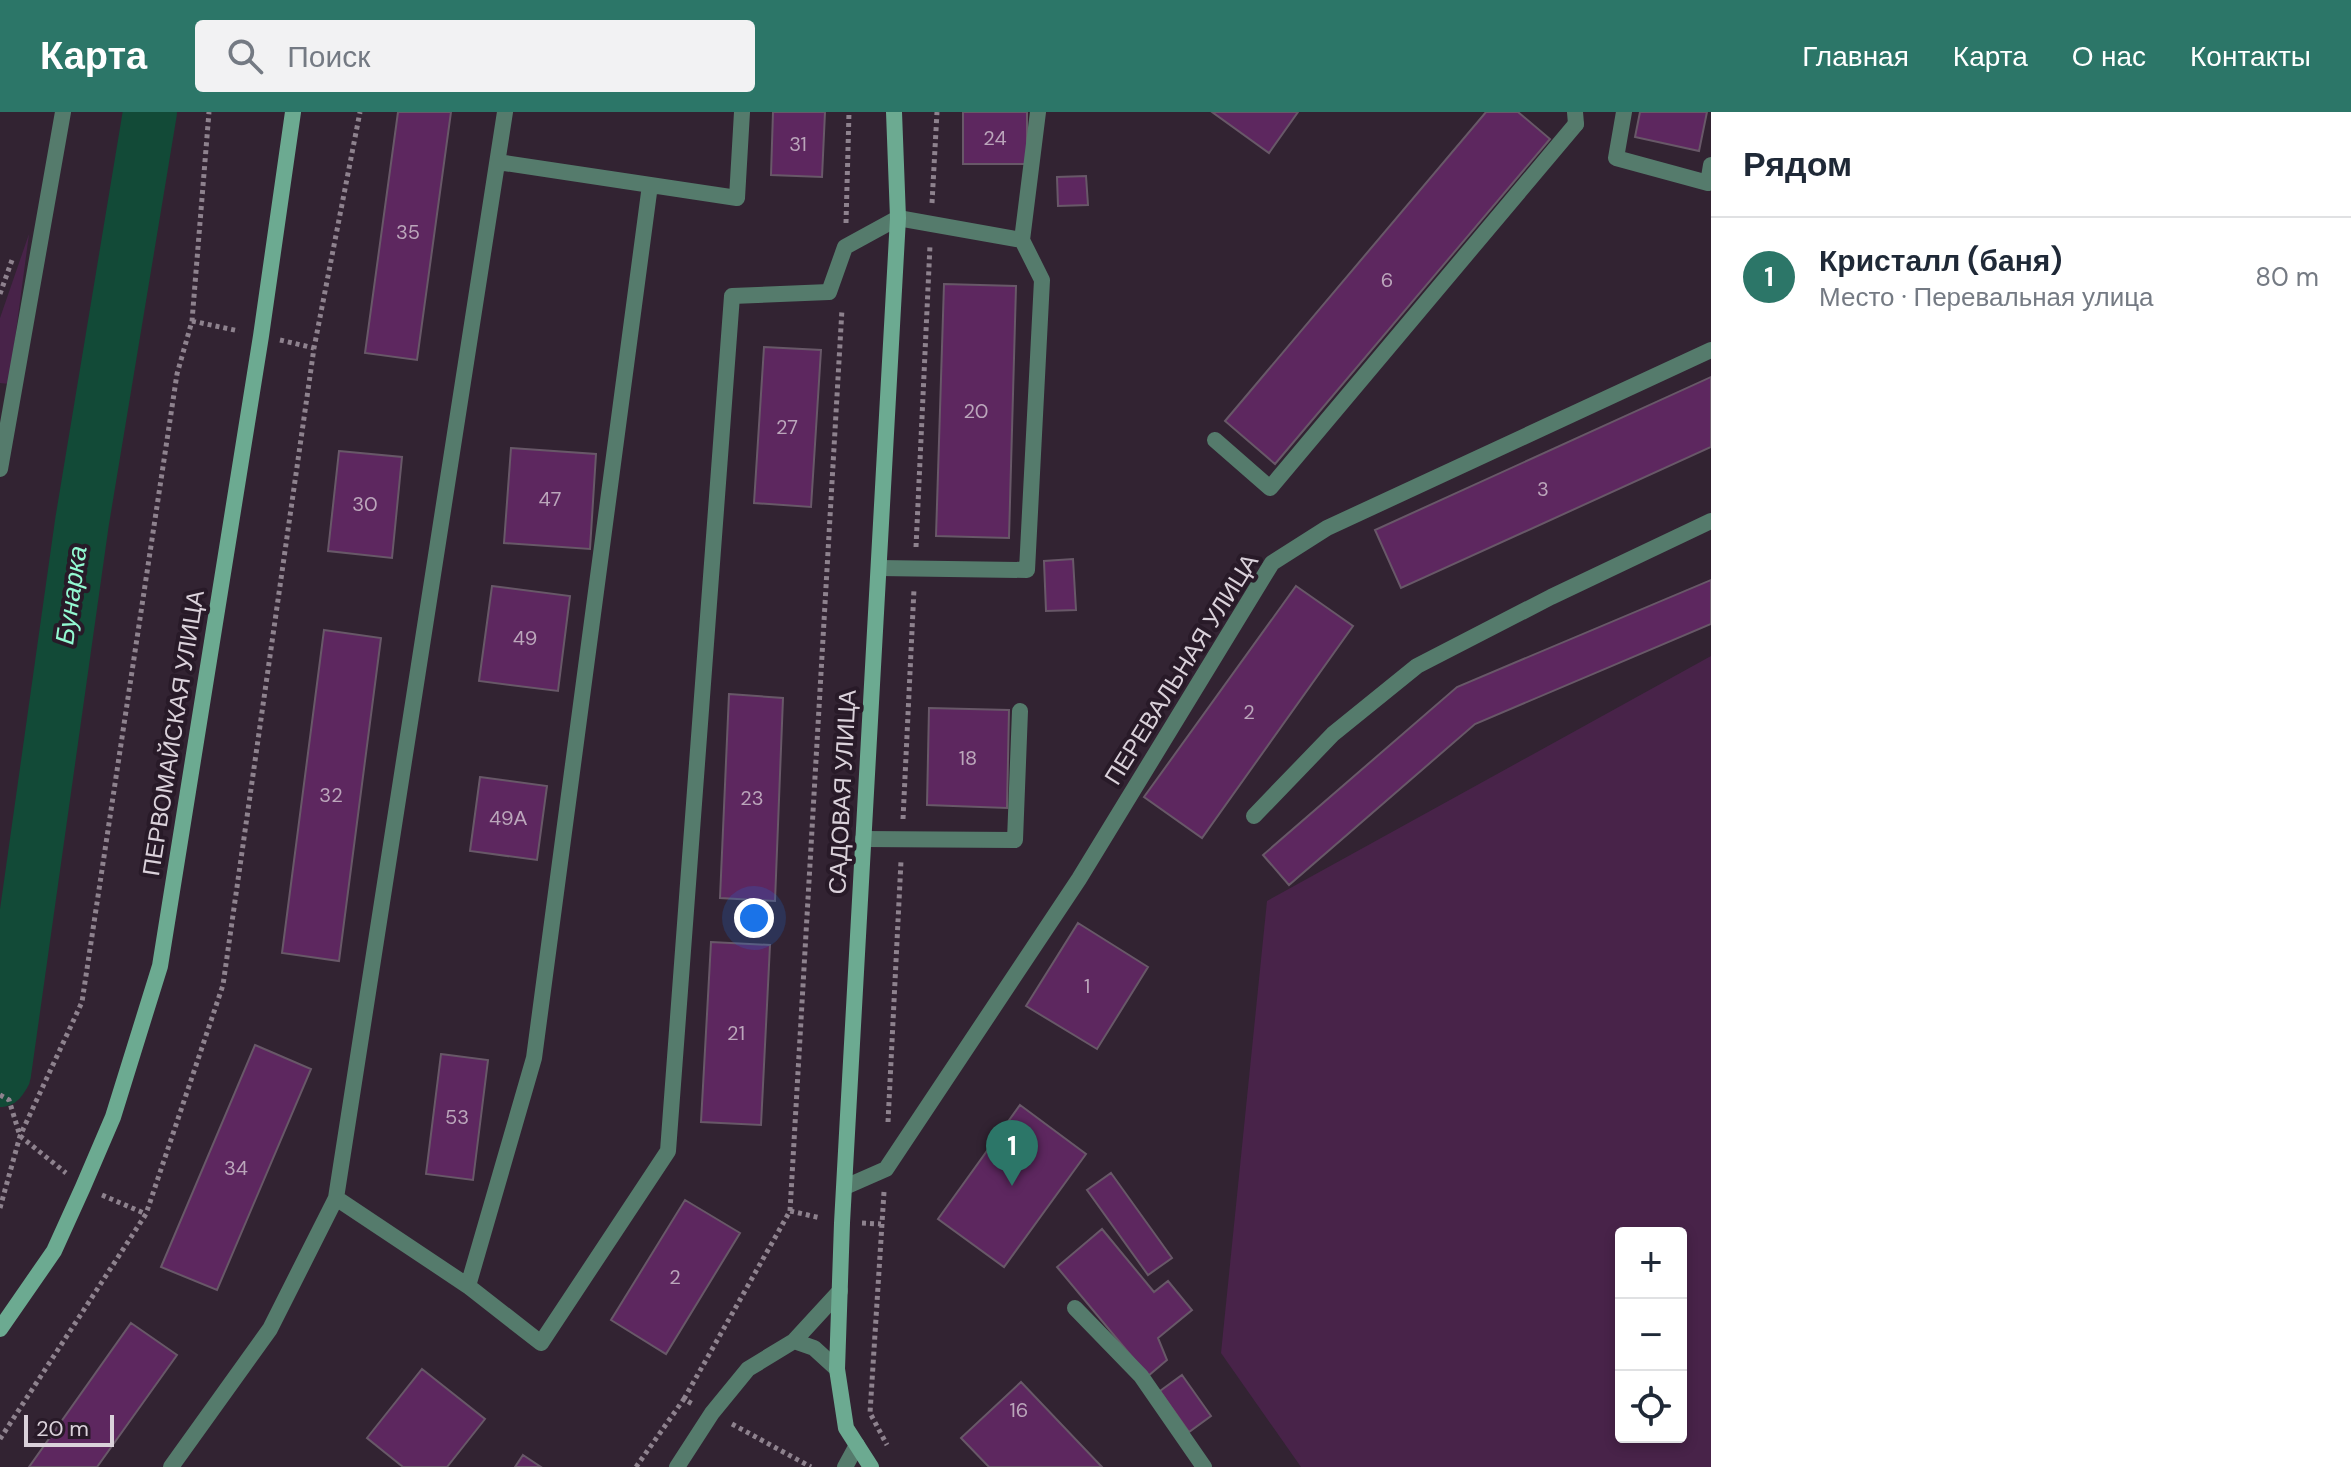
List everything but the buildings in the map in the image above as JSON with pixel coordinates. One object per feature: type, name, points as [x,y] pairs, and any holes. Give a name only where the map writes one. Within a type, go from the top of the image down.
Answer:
[{"type":"street","points":[[0,469],[63,112]]},
{"type":"street","name":"ПЕРВОМАЙСКАЯ УЛИЦА","points":[[0,1329],[54,1251],[78,1200],[113,1117],[160,966],[259,351],[293,112]]},
{"type":"street","points":[[171,1467],[270,1329],[336,1198],[505,112]]},
{"type":"street","points":[[498,162],[737,198],[742,112]]},
{"type":"street","name":"САДОВАЯ УЛИЦА","points":[[871,1467],[846,1428],[837,1369],[842,1223],[898,218],[894,112]]},
{"type":"street","points":[[879,568],[1027,570],[1042,280],[1022,240],[1038,112]]},
{"type":"street","points":[[1624,112],[1616,158],[1708,183],[1711,165]]},
{"type":"street","points":[[1215,440],[1270,488],[1575,118]]},
{"type":"street","points":[[468,1286],[534,1058],[650,185]]},
{"type":"street","points":[[336,1198],[468,1286],[541,1343],[668,1151],[732,296],[829,292],[845,247],[898,218],[1022,240]]},
{"type":"street","name":"ПЕРЕВАЛЬНАЯ УЛИЦА","points":[[886,1169],[1079,879],[1272,563],[1327,528],[1711,350]]},
{"type":"street","points":[[1254,816],[1333,734],[1417,666],[1551,597],[1711,521]]},
{"type":"street","points":[[863,839],[1015,840],[1020,711]]},
{"type":"street","points":[[845,1187],[886,1169]]},
{"type":"street","points":[[677,1467],[712,1413],[748,1369],[794,1341],[840,1291]]},
{"type":"street","points":[[1075,1308],[1141,1376],[1204,1467]]},
{"type":"street","points":[[794,1341],[814,1348],[837,1369]]},
{"type":"street","points":[[845,1467],[857,1445]]},
{"type":"path","points":[[0,1208],[20,1136],[82,1002],[177,374],[192,321],[209,112]]},
{"type":"path","points":[[0,1439],[146,1214],[223,985],[314,348],[360,112]]},
{"type":"path","points":[[845,247],[849,112]]},
{"type":"path","points":[[888,1122],[937,112]]},
{"type":"path","points":[[684,1399],[790,1211],[843,295]]},
{"type":"path","points":[[0,1095],[9,1100]]},
{"type":"path","points":[[886,1169],[870,1413],[892,1454]]},
{"type":"path","points":[[790,1211],[842,1223],[881,1224]]},
{"type":"shaded area","points":[[29,234],[9,384],[0,383],[0,318]]},
{"type":"shaded area","points":[[1711,656],[1711,1467],[1301,1467],[1221,1353],[1267,901]]},
{"type":"waterway","name":"Бунарка","points":[[0,1080],[4,1074],[82,522],[150,112]]},
{"type":"place","name":"Кристалл (баня)","points":[[1012,1186]]}]
